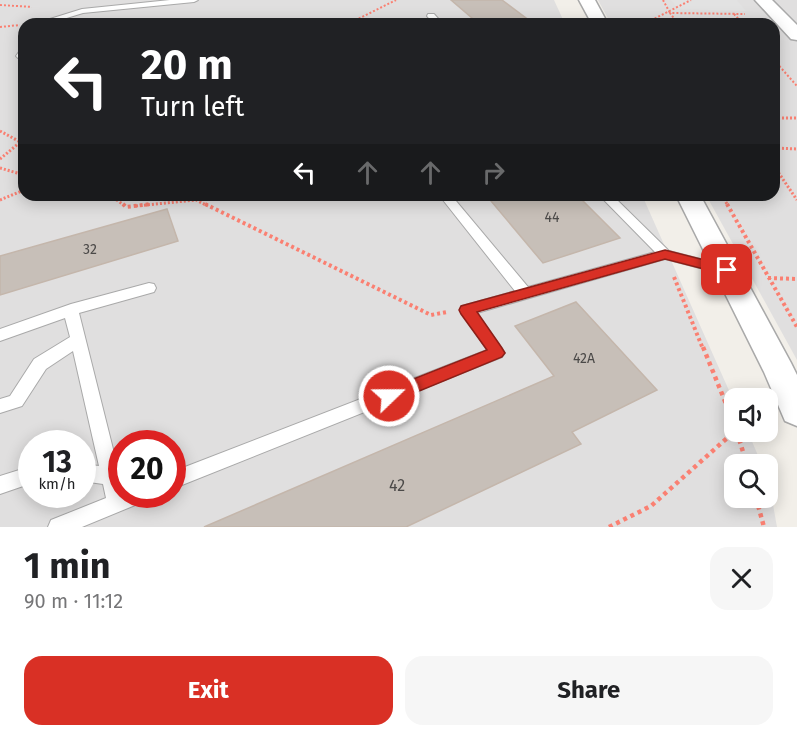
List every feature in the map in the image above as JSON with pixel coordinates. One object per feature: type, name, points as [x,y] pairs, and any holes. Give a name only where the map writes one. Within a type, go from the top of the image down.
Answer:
[{"type":"street","points":[[587,0],[597,18]]},
{"type":"street","points":[[759,7],[774,18]]},
{"type":"street","points":[[780,22],[797,35]]},
{"type":"street","points":[[691,201],[780,372],[797,411]]},
{"type":"lane","points":[[57,18],[82,10],[194,0]]},
{"type":"lane","points":[[450,201],[525,293]]},
{"type":"lane","points":[[611,201],[665,254]]},
{"type":"lane","points":[[186,475],[497,353],[467,310],[665,254],[727,270]]},
{"type":"lane","points":[[0,335],[70,310],[149,288]]},
{"type":"lane","points":[[70,310],[108,465]]},
{"type":"lane","points":[[0,406],[16,401],[40,364],[78,340]]},
{"type":"lane","points":[[0,485],[18,479]]},
{"type":"lane","points":[[58,527],[108,508]]},
{"type":"path","points":[[360,18],[396,0]]},
{"type":"path","points":[[663,0],[674,18]]},
{"type":"path","points":[[658,18],[691,0]]},
{"type":"path","points":[[670,13],[734,14],[759,7]]},
{"type":"path","points":[[734,14],[738,18]]},
{"type":"path","points":[[0,27],[18,26]]},
{"type":"path","points":[[780,67],[797,86]]},
{"type":"path","points":[[780,118],[797,118]]},
{"type":"path","points":[[0,131],[18,141]]},
{"type":"path","points":[[0,159],[18,146]]},
{"type":"path","points":[[780,148],[797,148]]},
{"type":"path","points":[[0,168],[18,173]]},
{"type":"path","points":[[780,175],[797,200]]},
{"type":"path","points":[[0,200],[18,192]]},
{"type":"path","points":[[118,201],[126,207],[186,201]]},
{"type":"path","points":[[198,201],[431,315],[467,310]]},
{"type":"path","points":[[725,201],[767,278],[797,327]]},
{"type":"path","points":[[665,254],[724,399]]},
{"type":"path","points":[[767,278],[797,279]]},
{"type":"path","points":[[609,527],[651,506],[724,442]]},
{"type":"path","points":[[759,508],[765,527]]},
{"type":"shaded area","points":[[0,0],[554,0],[562,18],[18,18],[18,201],[645,201],[728,388],[724,388],[724,442],[752,442],[757,454],[724,454],[724,508],[774,508],[777,527],[0,527]]},
{"type":"shaded area","points":[[598,0],[797,0],[797,360],[709,201],[780,201],[780,18],[608,18]]},
{"type":"shaded area","points":[[671,0],[737,0],[746,11],[678,9]]},
{"type":"building","points":[[451,0],[502,0],[526,18],[472,18]]},
{"type":"building","points":[[491,201],[583,201],[620,238],[543,263]]},
{"type":"building","points":[[167,209],[178,241],[0,295],[0,256]]},
{"type":"building","points":[[576,302],[657,390],[572,432],[581,444],[406,527],[204,527],[554,376],[515,326]]},
{"type":"route","points":[[389,396],[497,353],[467,310],[665,254],[727,270]]}]
